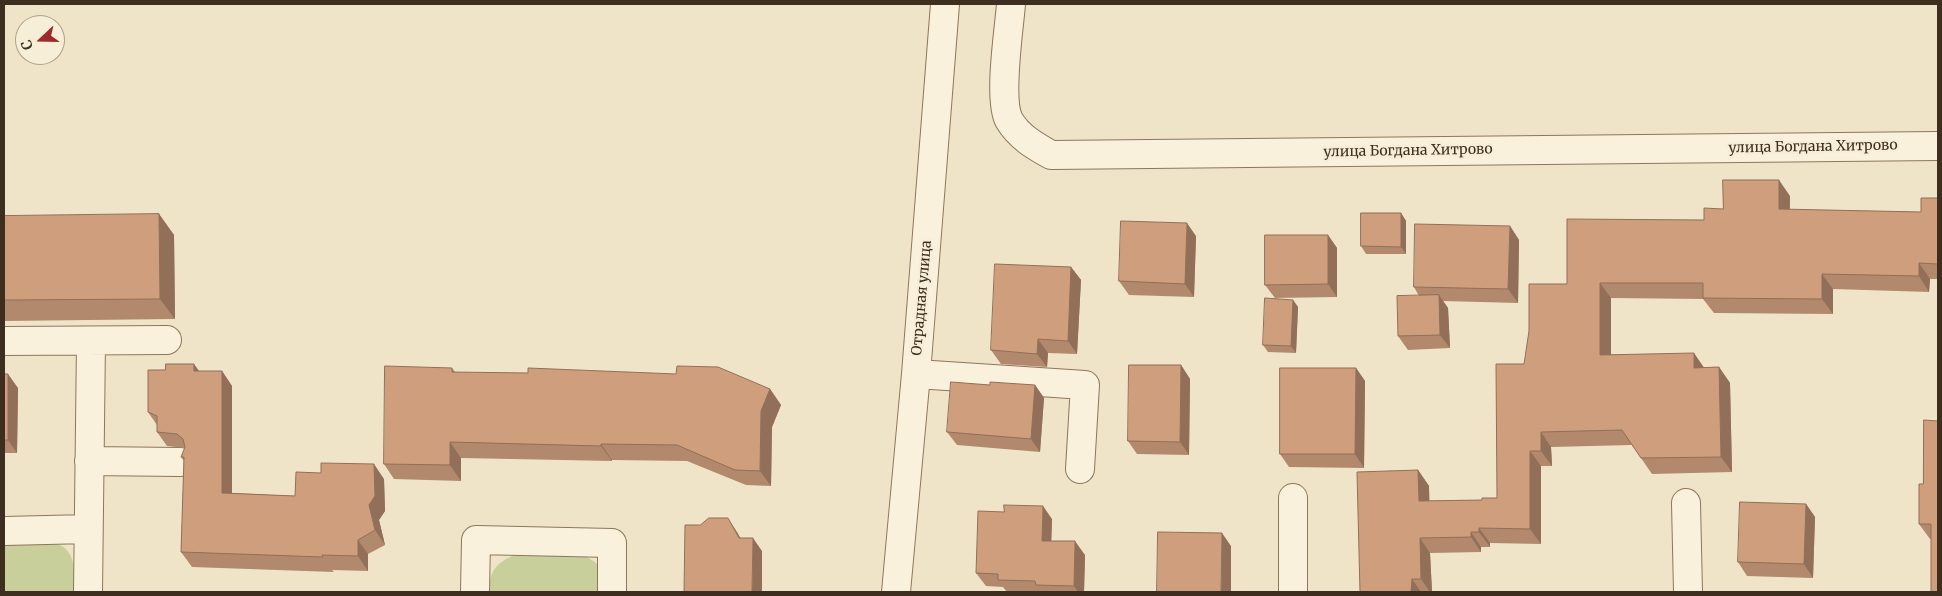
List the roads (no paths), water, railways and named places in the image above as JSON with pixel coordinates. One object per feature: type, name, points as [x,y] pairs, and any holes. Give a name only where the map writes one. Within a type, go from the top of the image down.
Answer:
[{"type":"street","name":"Отрадная улица","points":[[896,592],[916,374],[945,4]]},
{"type":"street","name":"улица Богдана Хитрово","points":[[1011,4],[1003,99],[1009,120],[1027,142],[1051,155],[1938,146]]},
{"type":"street","points":[[4,342],[167,340]]},
{"type":"street","points":[[88,592],[91,342]]},
{"type":"street","points":[[916,374],[1085,385],[1080,468]]},
{"type":"street","points":[[89,461],[180,462]]},
{"type":"street","points":[[1293,498],[1294,592]]},
{"type":"street","points":[[1686,502],[1688,592]]},
{"type":"street","points":[[4,531],[88,529]]},
{"type":"street","points":[[475,592],[476,540],[612,543],[612,592]]}]
